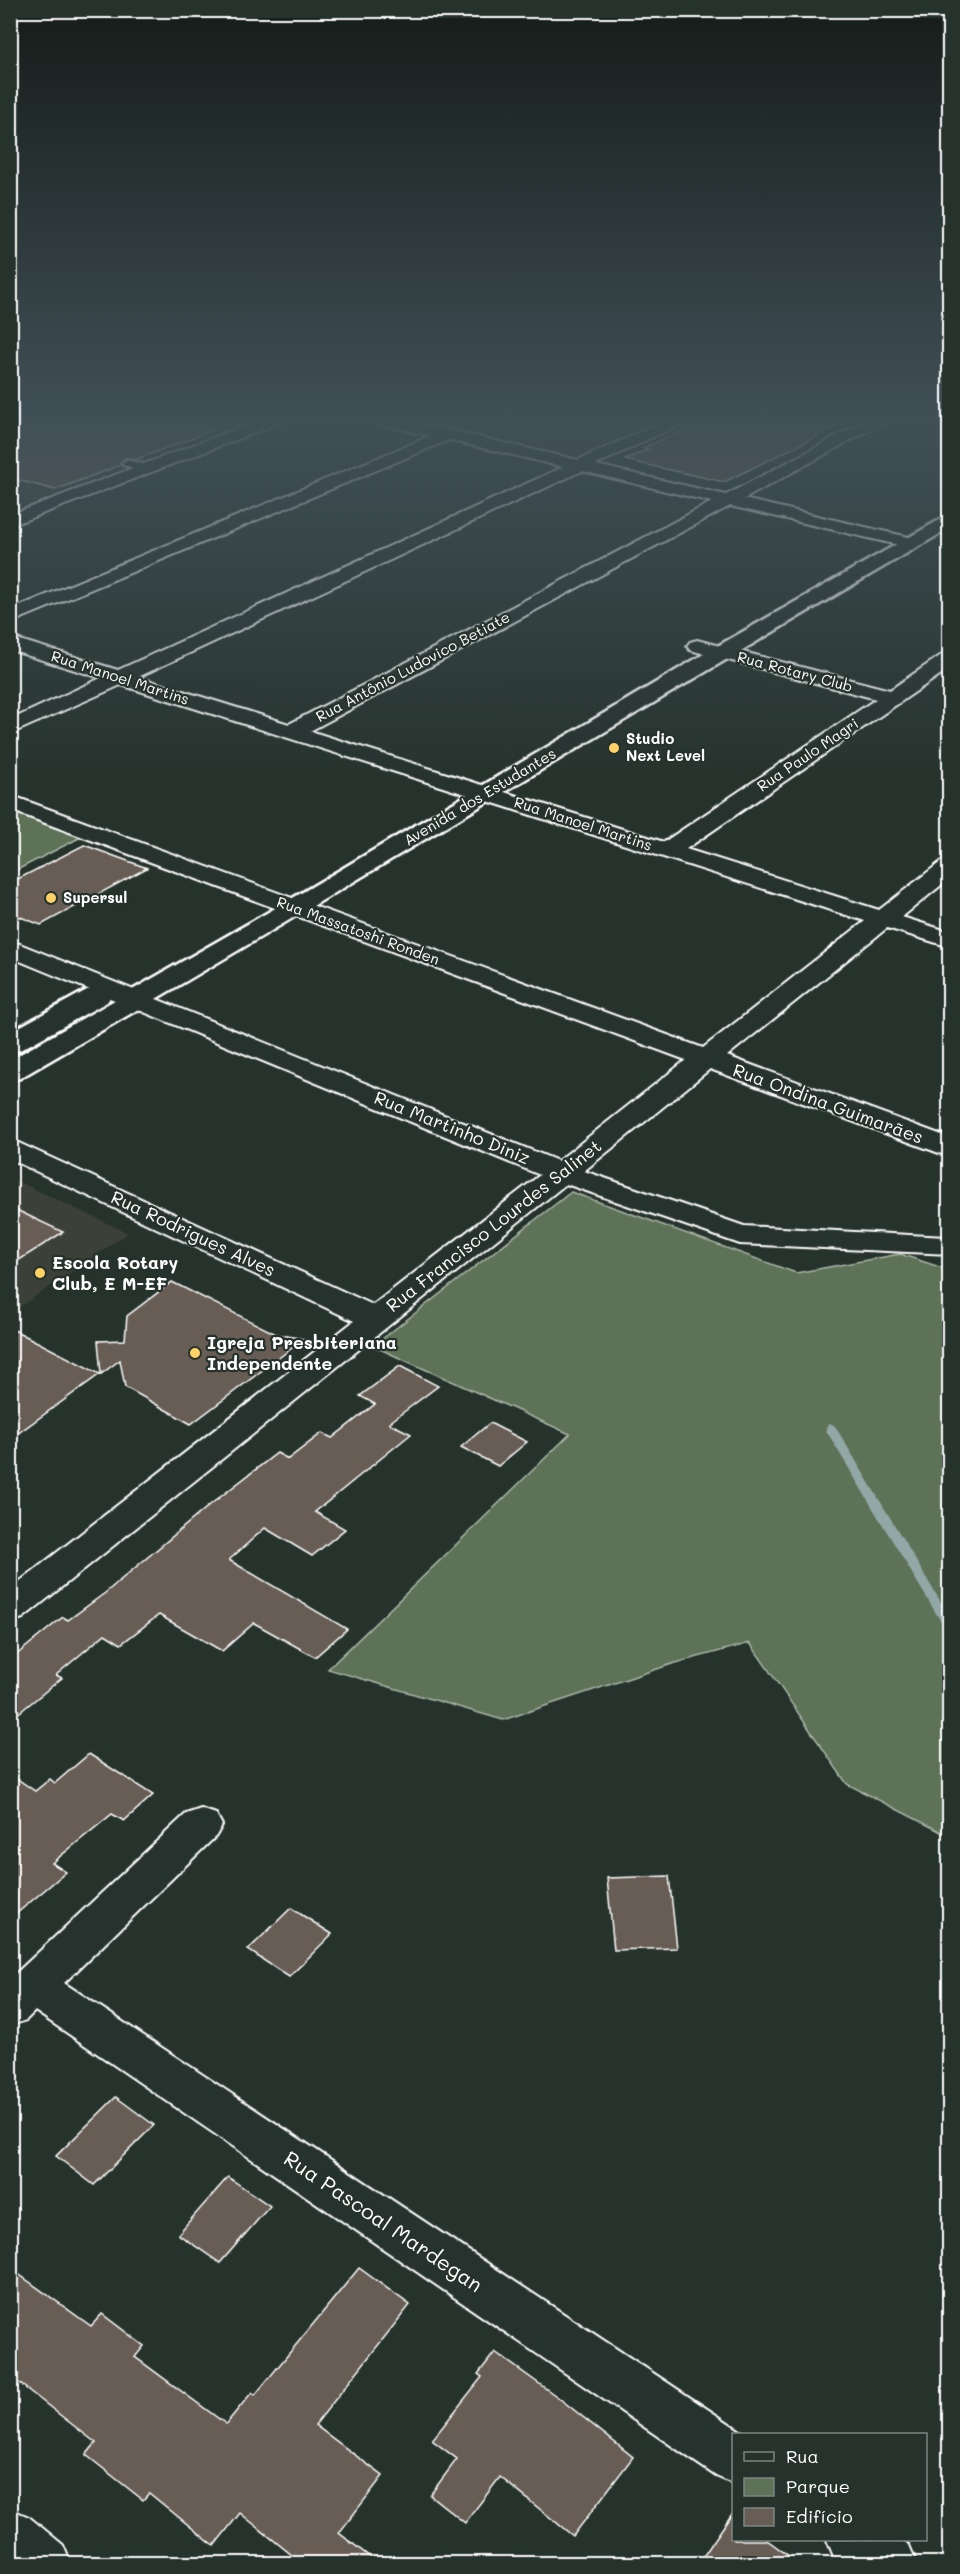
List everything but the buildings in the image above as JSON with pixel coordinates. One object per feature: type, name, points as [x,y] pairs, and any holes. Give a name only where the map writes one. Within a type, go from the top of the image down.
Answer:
[{"type":"street","points":[[10,617],[202,537]]},
{"type":"street","points":[[10,728],[425,537]]},
{"type":"street","name":"Rua Antônio Ludovico Betiate","points":[[291,732],[658,537]]},
{"type":"street","points":[[887,537],[911,543]]},
{"type":"street","name":"Avenida dos Estudantes","points":[[10,1072],[267,898],[887,537]]},
{"type":"street","name":"Avenida dos Estudantes","points":[[10,1044],[124,994],[295,908],[721,652],[921,537]]},
{"type":"street","name":"Rua Manoel Martins","points":[[10,643],[950,940]]},
{"type":"street","name":"Rua Rotary Club","points":[[697,646],[893,697]]},
{"type":"street","name":"Rua Paulo Magri","points":[[667,851],[950,658]]},
{"type":"street","points":[[583,713],[607,721]]},
{"type":"street","name":"Rua Massatoshi Ronden","points":[[10,802],[706,1059]]},
{"type":"street","name":"Rua Francisco Lourdes Salinet","points":[[10,1609],[950,866]]},
{"type":"street","name":"Rua Martinho Diniz","points":[[10,948],[562,1173],[740,1235],[945,1246]]},
{"type":"street","name":"Rua Ondina Guimarães","points":[[706,1059],[950,1148]]},
{"type":"street","name":"Rua Rodrigues Alves","points":[[10,1148],[376,1319]]},
{"type":"street","points":[[22,1996],[201,1825]]},
{"type":"street","name":"Rua Pascoal Mardegan","points":[[22,1996],[732,2457]]},
{"type":"street","points":[[10,2536],[44,2564]]},
{"type":"street","points":[[856,2541],[890,2564]]},
{"type":"shaded area","name":"Escola Rotary Club, E M-EF","points":[[11,1180],[128,1233],[11,1313]]},
{"type":"green space","points":[[11,811],[81,837],[11,873]]},
{"type":"green space","points":[[571,1192],[796,1273],[900,1254],[949,1270],[949,1836],[847,1784],[750,1643],[672,1664],[503,1720],[328,1669],[570,1434],[373,1346]]},
{"type":"waterway","points":[[831,1429],[950,1627]]},
{"type":"place","name":"Studio Next Level","points":[[614,748]]},
{"type":"place","name":"Supersul","points":[[51,898]]},
{"type":"place","name":"Escola Rotary Club, E M-EF","points":[[40,1273]]},
{"type":"place","name":"Igreja Presbiteriana Independente","points":[[195,1353]]}]
